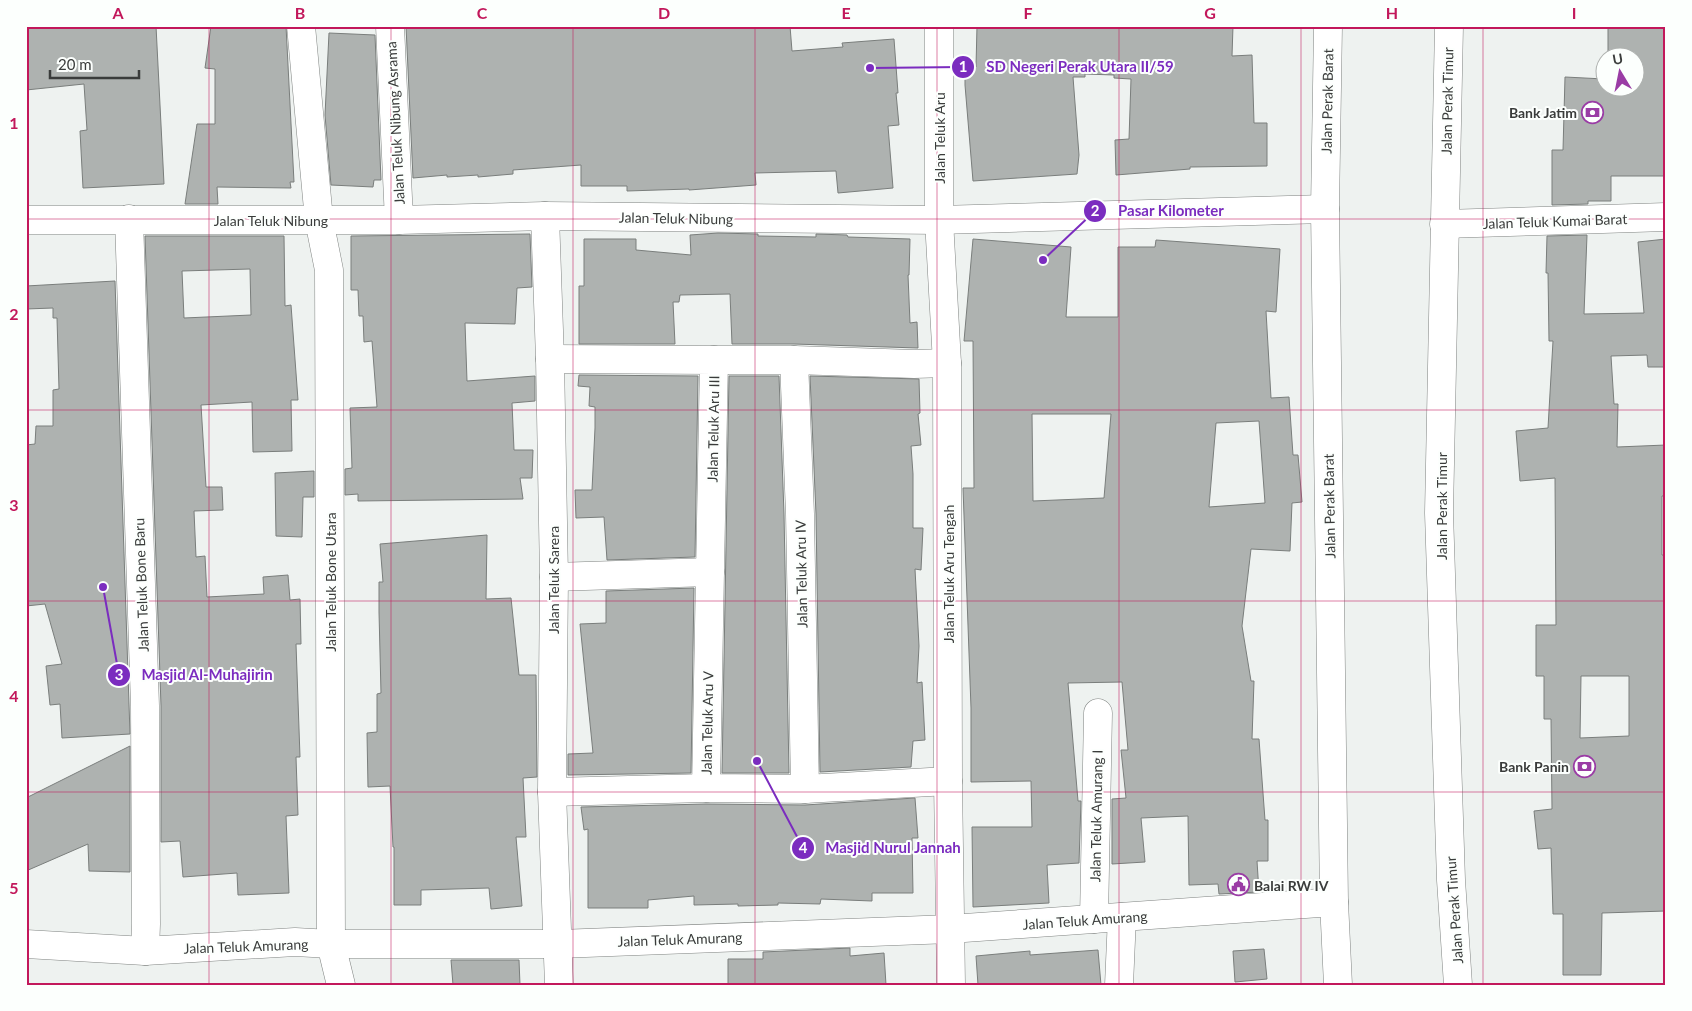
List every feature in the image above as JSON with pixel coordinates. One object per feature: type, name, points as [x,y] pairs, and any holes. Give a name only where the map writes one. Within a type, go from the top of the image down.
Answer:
[{"type":"main road","name":"Jalan Teluk Bone Utara","points":[[301,26],[319,220],[329,270],[331,944],[341,985]]},
{"type":"main road","name":"Jalan Teluk Nibung Asrama","points":[[390,26],[399,220]]},
{"type":"main road","name":"Jalan Teluk Aru","points":[[939,26],[939,220]]},
{"type":"main road","name":"Jalan Perak Barat","points":[[1328,26],[1325,209],[1334,902],[1338,985]]},
{"type":"main road","name":"Jalan Perak Timur","points":[[1449,26],[1439,513],[1451,880],[1458,985]]},
{"type":"main road","name":"Jalan Teluk Nibung","points":[[26,220],[399,220],[545,216],[939,220],[1325,209]]},
{"type":"main road","name":"Jalan Teluk Sarera","points":[[545,216],[554,577],[552,792],[559,985]]},
{"type":"main road","name":"Jalan Teluk Kumai Barat","points":[[1444,224],[1666,217]]},
{"type":"main road","name":"Jalan Teluk Bone Baru","points":[[129,220],[145,706],[145,951]]},
{"type":"main road","name":"Jalan Teluk Aru Tengah","points":[[939,220],[947,363],[948,781],[952,985]]},
{"type":"main road","name":"Jalan Teluk Aru III","points":[[550,359],[714,360],[710,572]]},
{"type":"main road","points":[[714,360],[947,363]]},
{"type":"main road","name":"Jalan Teluk Aru IV","points":[[794,360],[800,514],[805,789]]},
{"type":"main road","points":[[554,577],[710,572]]},
{"type":"main road","name":"Jalan Teluk Aru V","points":[[710,572],[706,788],[805,789],[948,781]]},
{"type":"main road","name":"Jalan Teluk Amurang I","points":[[1094,919],[1098,713]]},
{"type":"main road","points":[[552,792],[706,788]]},
{"type":"main road","name":"Jalan Teluk Amurang","points":[[26,944],[145,951],[294,942],[331,944],[559,944],[950,929],[1334,902]]},
{"type":"main road","points":[[1119,985],[1122,917]]},
{"type":"building","points":[[26,26],[156,26],[164,184],[83,188],[80,131],[87,130],[84,84],[26,90]]},
{"type":"building","points":[[211,26],[286,26],[294,182],[290,182],[291,188],[217,187],[218,204],[185,204],[197,124],[215,124],[215,69],[205,68]]},
{"type":"building","points":[[406,26],[790,26],[792,51],[843,47],[842,43],[894,39],[899,125],[888,126],[893,188],[838,193],[836,171],[755,173],[756,185],[689,190],[627,191],[627,186],[581,186],[581,165],[513,170],[513,174],[478,177],[478,175],[447,177],[447,175],[413,178]]},
{"type":"building","points":[[977,26],[1233,26],[1232,56],[1252,55],[1254,123],[1267,123],[1267,166],[1190,167],[1190,169],[1116,175],[1115,140],[1129,139],[1131,79],[1114,78],[1114,75],[1085,74],[1085,77],[1073,77],[1079,155],[1077,174],[973,181],[965,67],[976,67]]},
{"type":"building","points":[[1608,26],[1666,26],[1666,176],[1611,176],[1611,201],[1588,201],[1588,204],[1552,205],[1552,150],[1563,150],[1565,77],[1594,78],[1594,98],[1644,98],[1644,48],[1608,48]]},
{"type":"building","points":[[329,33],[375,35],[381,180],[374,180],[373,187],[331,185],[325,115]]},
{"type":"building","points":[[718,233],[816,237],[816,234],[910,239],[908,275],[910,323],[917,322],[918,348],[732,344],[730,294],[680,295],[679,302],[673,302],[675,344],[579,344],[579,286],[584,286],[584,239],[636,239],[636,250],[691,255],[690,235]]},
{"type":"building","points":[[530,234],[532,287],[517,288],[515,324],[465,323],[467,381],[535,376],[535,401],[512,403],[514,450],[533,450],[532,478],[520,478],[523,499],[358,501],[358,494],[345,495],[345,469],[352,468],[350,408],[377,407],[372,341],[364,342],[363,316],[359,316],[358,290],[351,290],[351,236]]},
{"type":"building","points":[[1587,235],[1584,314],[1644,313],[1638,242],[1666,239],[1666,367],[1648,367],[1647,355],[1611,356],[1614,404],[1618,404],[1617,447],[1666,445],[1666,496],[1662,496],[1662,555],[1666,555],[1666,911],[1602,913],[1601,975],[1563,975],[1563,914],[1553,914],[1551,848],[1538,849],[1534,811],[1552,809],[1551,719],[1544,719],[1544,676],[1536,676],[1536,625],[1556,625],[1555,478],[1520,481],[1516,431],[1548,428],[1553,341],[1549,341],[1548,273],[1546,273],[1547,236]],"holes":[[[1581,676],[1629,676],[1629,736],[1580,738]]]},
{"type":"building","points":[[145,236],[284,236],[285,306],[291,305],[298,400],[291,400],[292,451],[253,452],[252,402],[201,405],[206,487],[222,487],[223,510],[194,511],[196,557],[205,556],[207,597],[264,594],[263,577],[288,575],[290,600],[300,599],[301,644],[296,644],[300,757],[296,757],[298,815],[286,816],[289,893],[238,895],[237,873],[183,877],[180,841],[161,842],[161,706]],"holes":[[[250,269],[251,315],[184,318],[182,271]]]},
{"type":"building","points":[[973,239],[1071,247],[1066,317],[1118,317],[1118,247],[1155,247],[1156,240],[1280,249],[1276,312],[1266,311],[1271,398],[1289,397],[1293,455],[1298,455],[1302,502],[1292,503],[1290,551],[1251,549],[1242,626],[1251,681],[1254,681],[1252,739],[1259,739],[1265,820],[1268,820],[1268,861],[1257,861],[1259,892],[1219,894],[1218,884],[1189,885],[1188,816],[1141,818],[1145,862],[1112,864],[1112,799],[1126,798],[1121,750],[1128,750],[1122,682],[1068,683],[1078,801],[1081,801],[1079,863],[1047,865],[1049,903],[973,907],[972,827],[1032,827],[1031,781],[971,782],[971,708],[963,488],[974,488],[973,341],[964,341]],"holes":[[[1032,414],[1111,414],[1104,498],[1033,501]],[[1259,421],[1265,503],[1209,507],[1216,423]]]},
{"type":"building","points":[[115,281],[130,734],[62,738],[60,704],[50,705],[46,666],[62,664],[45,604],[26,606],[26,445],[35,444],[36,426],[53,426],[53,390],[59,389],[57,318],[53,318],[53,308],[26,309],[26,286]]},
{"type":"building","points":[[579,375],[698,376],[695,557],[607,560],[604,517],[576,518],[575,490],[592,490],[595,428],[595,407],[589,406],[590,387],[578,386]]},
{"type":"building","points":[[729,376],[779,376],[784,514],[789,773],[722,773]]},
{"type":"building","points":[[810,376],[919,379],[920,413],[918,414],[921,445],[911,446],[913,528],[923,528],[921,570],[915,569],[919,646],[917,683],[922,682],[925,740],[913,741],[911,767],[820,772],[816,514]]},
{"type":"building","points":[[314,471],[314,497],[303,497],[302,537],[276,536],[275,473]]},
{"type":"building","points":[[487,535],[486,599],[511,598],[519,675],[536,675],[537,777],[523,778],[526,837],[516,837],[522,906],[491,909],[489,888],[421,890],[421,905],[394,905],[394,847],[390,786],[368,787],[367,733],[377,732],[377,694],[381,693],[379,582],[383,582],[380,544]]},
{"type":"building","points":[[694,588],[691,773],[568,775],[568,754],[593,753],[580,624],[606,623],[606,591]]},
{"type":"building","points":[[130,746],[130,872],[89,871],[88,844],[26,871],[26,798]]},
{"type":"building","points":[[915,798],[918,838],[912,838],[913,893],[872,893],[872,901],[821,899],[820,904],[778,903],[778,905],[738,906],[738,904],[694,905],[694,896],[648,900],[648,908],[588,908],[588,829],[584,830],[581,807],[706,804],[805,805]]},
{"type":"building","points":[[850,948],[850,956],[884,953],[886,985],[728,985],[728,959],[763,959],[763,952]]},
{"type":"building","points":[[1264,949],[1267,979],[1235,982],[1233,951]]},
{"type":"building","points":[[1098,950],[1101,985],[978,985],[976,956],[1030,951],[1030,955]]},
{"type":"building","points":[[451,960],[519,960],[520,985],[453,985]]},
{"type":"place","name":"SD Negeri Perak Utara II/59","points":[[870,68]]},
{"type":"place","name":"Bank Jatim","points":[[1593,112]]},
{"type":"place","name":"Pasar Kilometer","points":[[1043,260]]},
{"type":"place","name":"Masjid Al-Muhajirin","points":[[103,587]]},
{"type":"place","name":"Masjid Nurul Jannah","points":[[757,761]]},
{"type":"place","name":"Bank Panin","points":[[1585,766]]},
{"type":"place","name":"Balai RW IV","points":[[1238,885]]}]
